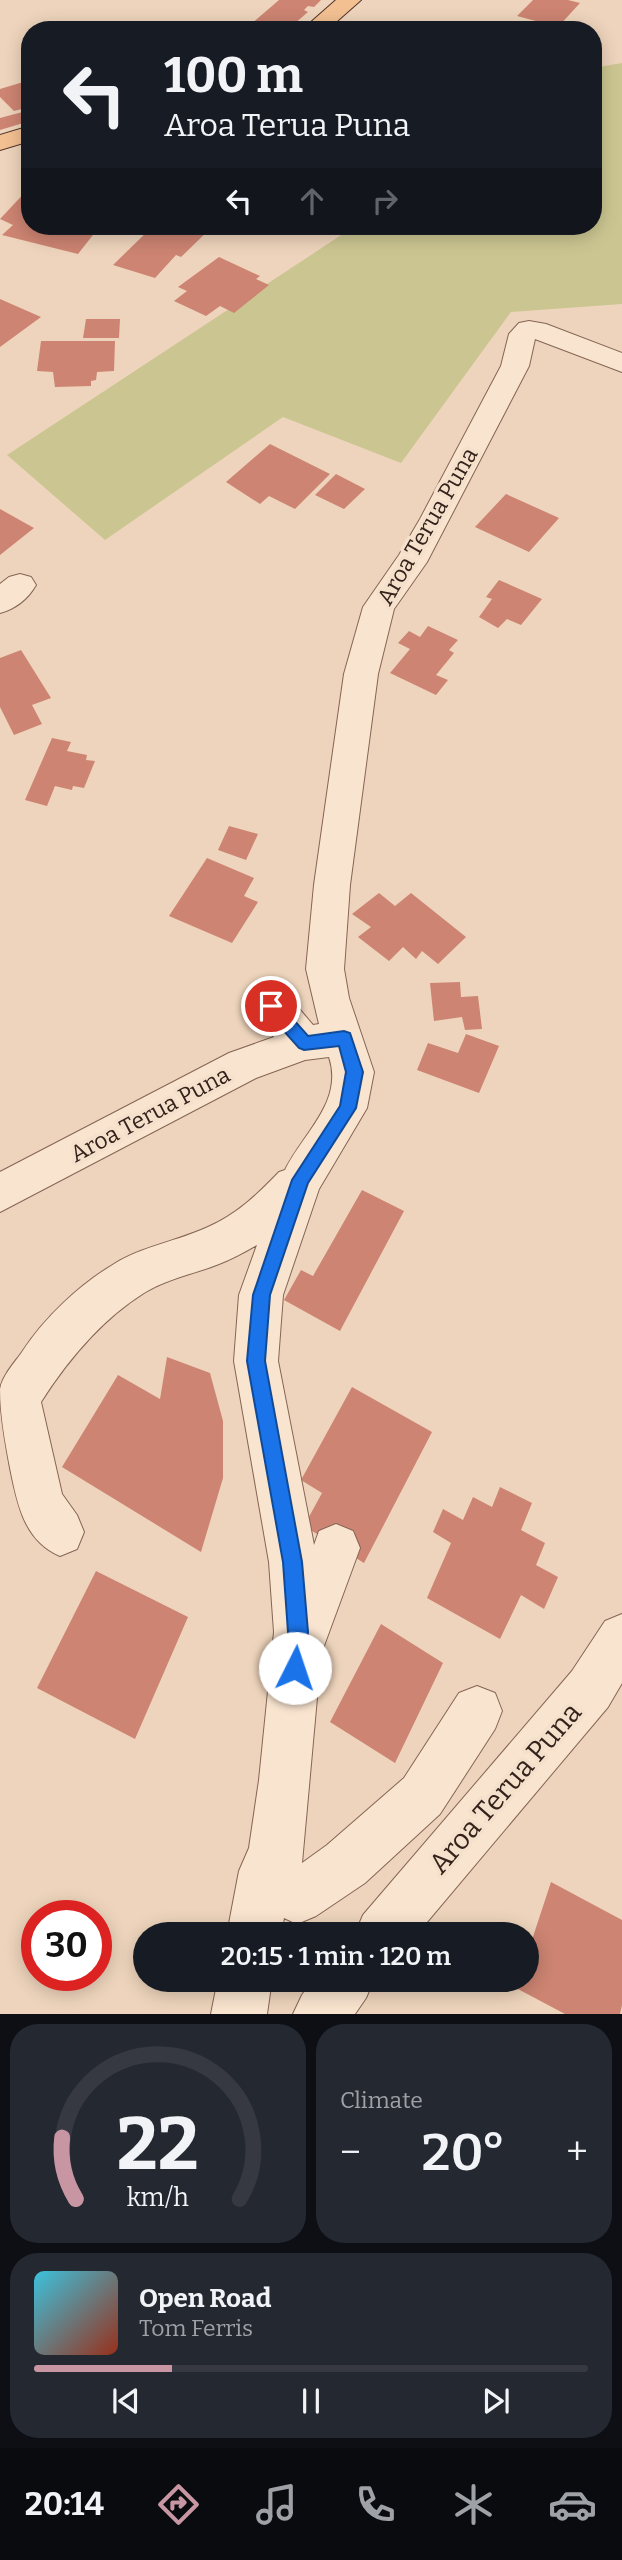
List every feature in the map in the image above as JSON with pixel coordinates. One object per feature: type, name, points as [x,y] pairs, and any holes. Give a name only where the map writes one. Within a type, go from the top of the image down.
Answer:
[{"type":"main road","points":[[324,21],[350,0]]},
{"type":"main road","points":[[0,143],[21,136]]},
{"type":"street","name":"Aroa Terua Puna","points":[[324,1041],[330,998],[325,969],[331,897],[361,674],[379,607],[411,562],[435,519],[515,366],[523,334],[529,329],[622,363]]},
{"type":"street","name":"Aroa Terua Puna","points":[[60,1532],[41,1504],[9,1414],[44,1358],[77,1320],[129,1278],[172,1259],[217,1245],[260,1221],[301,1180],[347,1108],[355,1072],[324,1041],[271,1006]]},
{"type":"street","name":"Aroa Terua Puna","points":[[0,1193],[243,1065],[324,1041]]},
{"type":"street","name":"Aroa Terua Puna","points":[[256,1922],[265,1871],[274,1858],[285,1780],[297,1642],[293,1562],[256,1361],[261,1295],[301,1180]]},
{"type":"street","name":"Aroa Terua Puna","points":[[297,1642],[306,1635],[336,1548]]},
{"type":"street","name":"Aroa Terua Puna","points":[[392,1922],[590,1689],[622,1638]]},
{"type":"street","points":[[274,1858],[282,1886],[297,1897],[346,1864],[422,1796],[477,1711]]},
{"type":"street","points":[[239,2014],[243,1992]]},
{"type":"street","points":[[321,2014],[337,1992]]},
{"type":"shaded area","points":[[622,63],[622,304],[511,312],[401,463],[283,417],[105,540],[7,455],[341,235],[602,235],[602,66]]},
{"type":"building","points":[[279,0],[321,0],[314,7],[308,6],[304,10],[308,12],[298,21],[254,21]]},
{"type":"building","points":[[533,0],[568,0],[580,3],[564,21],[536,21],[517,16]]},
{"type":"building","points":[[21,83],[21,109],[14,111],[0,97],[0,89]]},
{"type":"building","points":[[21,112],[21,124],[0,130],[0,118]]},
{"type":"building","points":[[21,197],[21,235],[93,235],[78,254],[2,235],[13,225],[0,219]]},
{"type":"building","points":[[144,235],[204,235],[181,257],[176,255],[155,278],[113,265]]},
{"type":"building","points":[[219,257],[260,276],[256,279],[269,285],[234,313],[220,306],[206,316],[174,301],[187,291],[178,287]]},
{"type":"building","points":[[0,299],[41,317],[0,347]]},
{"type":"building","points":[[86,319],[120,319],[119,338],[83,338]]},
{"type":"building","points":[[41,341],[115,341],[114,371],[97,372],[96,380],[91,381],[91,386],[55,387],[53,372],[37,371]]},
{"type":"building","points":[[270,444],[330,474],[295,509],[269,496],[260,504],[226,482]]},
{"type":"building","points":[[336,474],[365,489],[344,509],[315,495]]},
{"type":"building","points":[[506,494],[559,518],[529,552],[475,527]]},
{"type":"building","points":[[0,509],[34,528],[0,555]]},
{"type":"building","points":[[499,580],[542,599],[521,625],[507,619],[498,628],[479,617],[492,599],[486,597]]},
{"type":"building","points":[[428,626],[458,640],[449,650],[454,653],[436,675],[448,680],[436,695],[390,673],[410,649],[398,643],[409,631],[420,637]]},
{"type":"building","points":[[21,650],[51,698],[32,705],[42,724],[14,735],[0,707],[0,658]]},
{"type":"building","points":[[52,738],[71,742],[67,751],[87,755],[86,760],[95,761],[84,788],[73,786],[72,790],[55,786],[47,806],[25,800]]},
{"type":"building","points":[[229,826],[258,834],[246,860],[218,850]]},
{"type":"building","points":[[207,858],[254,878],[244,896],[258,902],[232,943],[169,916]]},
{"type":"building","points":[[379,893],[395,906],[411,893],[466,937],[438,964],[422,951],[416,959],[403,947],[389,961],[358,937],[371,927],[352,914]]},
{"type":"building","points":[[460,982],[461,997],[478,996],[482,1029],[465,1030],[462,1017],[434,1021],[430,983]]},
{"type":"building","points":[[466,1034],[499,1046],[479,1093],[417,1070],[428,1043],[458,1053]]},
{"type":"building","points":[[362,1190],[404,1211],[340,1331],[284,1300],[301,1270],[313,1276]]},
{"type":"building","points":[[167,1357],[210,1373],[223,1421],[223,1478],[201,1552],[62,1467],[118,1375],[160,1399]]},
{"type":"building","points":[[352,1387],[432,1432],[364,1563],[304,1526],[322,1493],[301,1480]]},
{"type":"building","points":[[500,1487],[532,1503],[521,1530],[545,1543],[536,1565],[558,1577],[544,1609],[521,1595],[500,1639],[427,1598],[451,1543],[433,1532],[443,1509],[463,1520],[473,1497],[492,1507]]},
{"type":"building","points":[[96,1571],[188,1617],[135,1739],[37,1688]]},
{"type":"building","points":[[381,1624],[443,1663],[395,1763],[330,1722]]},
{"type":"building","points":[[551,1882],[622,1920],[620,2014],[565,2014],[524,1992],[539,1992],[538,1922]]},
{"type":"route","points":[[271,1006],[304,1043],[344,1038],[355,1072],[347,1108],[301,1180],[261,1295],[256,1361],[293,1562],[298,1632],[295,1668]]}]
